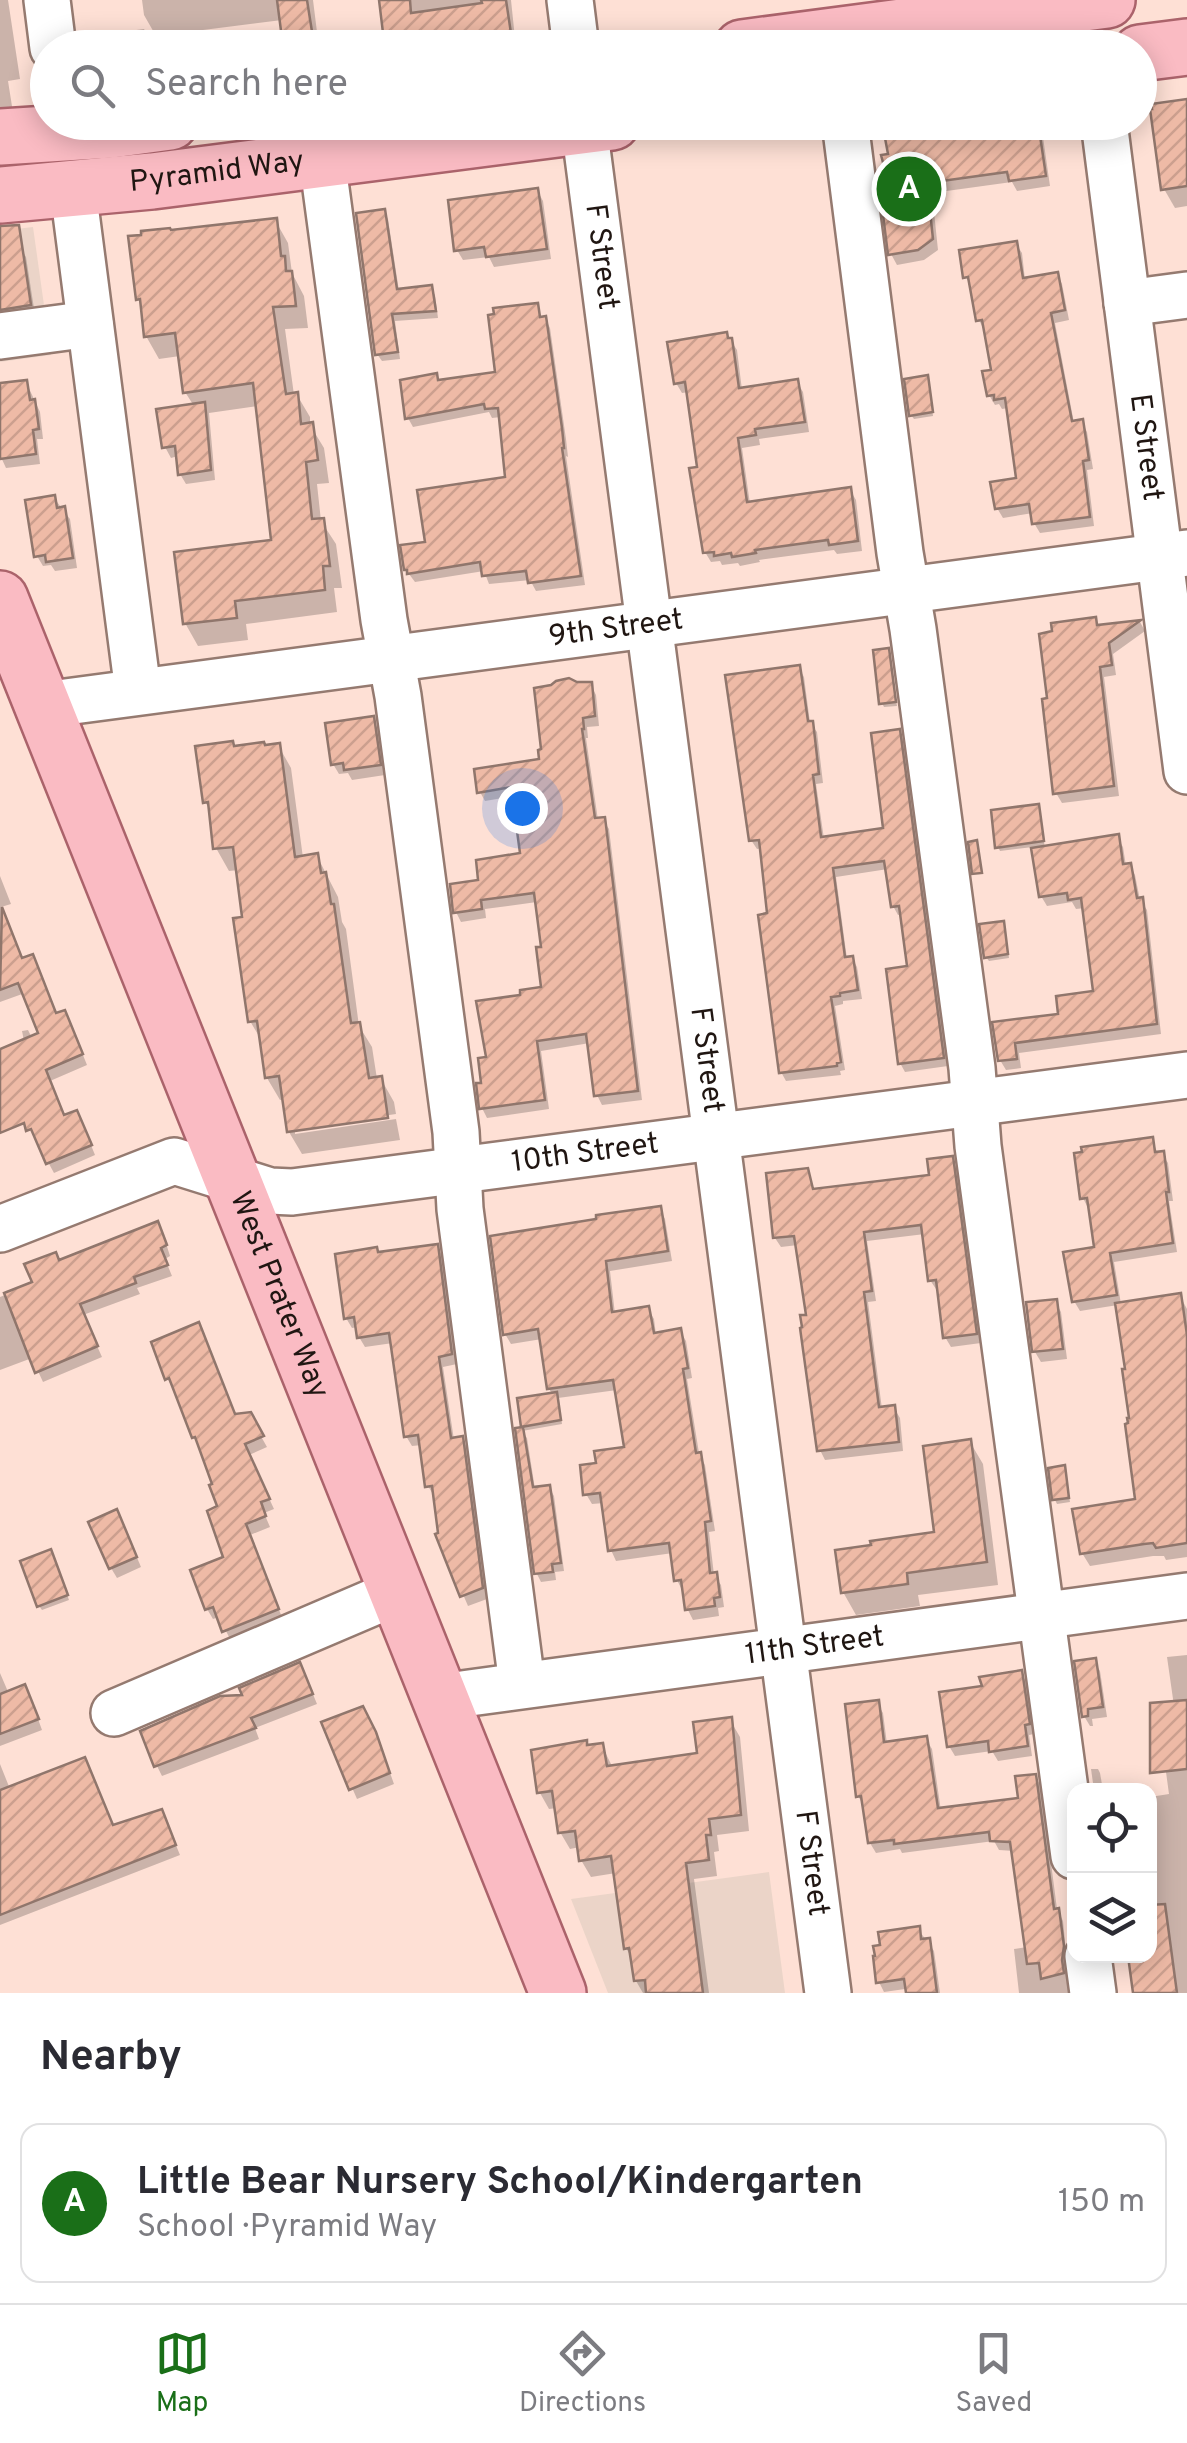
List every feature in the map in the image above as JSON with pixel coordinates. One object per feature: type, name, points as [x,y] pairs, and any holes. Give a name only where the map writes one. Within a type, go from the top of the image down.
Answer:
[{"type":"main road","points":[[877,30],[1094,1]]},
{"type":"main road","points":[[1157,51],[1187,47]]},
{"type":"main road","name":"Pyramid Way","points":[[0,137],[30,133]]},
{"type":"main road","name":"Pyramid Way","points":[[0,195],[73,190],[472,140]]},
{"type":"main road","name":"West Prater Way","points":[[0,599],[558,1993]]},
{"type":"street","points":[[47,0],[51,30]]},
{"type":"street","points":[[570,0],[574,30]]},
{"type":"street","name":"F Street","points":[[600,140],[650,624],[828,1993]]},
{"type":"street","points":[[847,140],[1067,1802]]},
{"type":"street","name":"E Street","points":[[1106,140],[1128,303],[1173,554],[1187,771]]},
{"type":"street","points":[[322,159],[456,1132],[460,1209],[522,1684]]},
{"type":"street","points":[[73,190],[138,691]]},
{"type":"street","points":[[1128,303],[1187,294]]},
{"type":"street","points":[[0,336],[90,324]]},
{"type":"street","name":"9th Street","points":[[42,705],[1173,554]]},
{"type":"street","name":"10th Street","points":[[0,1229],[174,1160],[270,1191],[292,1192],[1187,1075]]},
{"type":"street","points":[[114,1713],[398,1592]]},
{"type":"street","name":"11th Street","points":[[440,1697],[1187,1596]]},
{"type":"street","points":[[1089,1963],[1093,1993]]},
{"type":"shaded area","points":[[33,227],[51,355],[0,362],[0,231]]},
{"type":"shaded area","points":[[769,1872],[785,1993],[608,1993],[571,1899]]},
{"type":"building","points":[[277,0],[307,0],[312,30],[281,30]]},
{"type":"building","points":[[379,0],[410,0],[411,13],[482,3],[481,0],[506,0],[510,30],[383,30]]},
{"type":"building","points":[[1187,99],[1187,186],[1161,190],[1154,140],[1157,103]]},
{"type":"building","points":[[885,140],[1041,140],[1046,176],[1009,181],[1007,172],[927,183],[933,239],[918,250],[888,255],[880,171],[885,170],[881,155],[888,154]]},
{"type":"building","points":[[538,188],[547,249],[486,257],[484,247],[454,251],[448,200]]},
{"type":"building","points":[[385,209],[397,289],[432,285],[436,311],[392,314],[398,352],[375,355],[356,213]]},
{"type":"building","points":[[277,218],[281,256],[285,256],[286,271],[292,271],[296,306],[273,307],[286,394],[298,392],[301,424],[313,422],[318,460],[306,462],[312,519],[324,518],[330,566],[323,566],[325,590],[235,601],[237,618],[183,624],[174,552],[271,540],[253,383],[183,393],[175,333],[144,337],[128,236],[141,235],[141,231]]},
{"type":"building","points":[[19,225],[31,305],[0,310],[0,226]]},
{"type":"building","points":[[1017,241],[1023,278],[1058,272],[1065,310],[1051,313],[1072,421],[1083,419],[1089,460],[1083,461],[1090,517],[1032,524],[1029,504],[995,509],[990,482],[1016,478],[1005,398],[994,400],[994,395],[987,396],[982,371],[991,370],[982,320],[976,321],[959,250]]},
{"type":"building","points":[[538,303],[540,317],[546,316],[581,576],[528,583],[526,571],[482,576],[480,562],[407,574],[400,545],[425,542],[417,490],[505,477],[498,408],[485,409],[484,404],[405,419],[400,380],[437,373],[438,380],[495,372],[488,315],[494,314],[493,308]]},
{"type":"building","points":[[727,332],[728,338],[732,338],[739,388],[798,379],[805,422],[755,429],[756,435],[738,438],[747,502],[851,487],[858,541],[829,545],[828,540],[732,557],[731,553],[703,553],[689,468],[697,467],[685,382],[674,384],[667,342]]},
{"type":"building","points":[[928,375],[933,412],[909,416],[904,379]]},
{"type":"building","points":[[27,380],[30,400],[35,399],[39,429],[33,430],[36,454],[0,459],[0,383]]},
{"type":"building","points":[[205,402],[211,470],[178,475],[175,446],[162,448],[156,409]]},
{"type":"building","points":[[55,495],[57,508],[65,506],[73,558],[46,562],[45,555],[34,557],[25,500]]},
{"type":"building","points":[[1096,617],[1097,625],[1141,620],[1109,643],[1112,665],[1100,667],[1114,786],[1053,794],[1039,634],[1052,631],[1051,623]]},
{"type":"building","points":[[889,648],[896,702],[879,704],[873,650]]},
{"type":"building","points":[[800,665],[808,721],[813,721],[819,774],[813,775],[821,837],[883,828],[871,733],[900,729],[944,1058],[898,1064],[886,969],[907,966],[899,906],[891,907],[884,861],[833,868],[845,957],[853,956],[858,990],[831,997],[841,1062],[837,1066],[779,1073],[758,915],[767,913],[759,840],[749,841],[725,675]]},
{"type":"building","points":[[569,678],[592,682],[595,716],[583,718],[582,729],[595,818],[605,817],[638,1091],[594,1096],[586,1034],[537,1041],[545,1100],[479,1109],[478,1058],[486,1057],[476,1001],[520,995],[520,990],[541,987],[536,947],[541,947],[534,893],[481,900],[482,909],[453,913],[450,884],[478,880],[476,860],[520,853],[511,787],[477,793],[474,769],[539,759],[534,688]]},
{"type":"building","points":[[374,716],[381,765],[344,770],[343,763],[331,765],[325,723]]},
{"type":"building","points":[[233,741],[234,746],[280,743],[295,857],[318,853],[321,873],[326,872],[351,1023],[360,1022],[369,1078],[382,1076],[388,1118],[287,1132],[279,1076],[265,1078],[257,1021],[248,1022],[233,918],[242,917],[233,847],[213,849],[208,802],[203,803],[195,746]]},
{"type":"building","points":[[1039,804],[1044,841],[995,848],[991,810]]},
{"type":"building","points":[[1119,834],[1123,864],[1131,863],[1137,898],[1143,897],[1157,1024],[1015,1043],[1017,1059],[998,1061],[992,1022],[1058,1014],[1056,996],[1093,991],[1081,898],[1068,900],[1067,893],[1039,897],[1031,848]]},
{"type":"building","points":[[977,840],[982,873],[972,874],[968,842]]},
{"type":"building","points":[[2,907],[22,958],[33,954],[56,1013],[65,1010],[83,1054],[46,1070],[64,1115],[77,1110],[92,1145],[46,1164],[31,1129],[26,1131],[24,1123],[0,1133],[0,1049],[38,1033],[18,983],[0,990]]},
{"type":"building","points":[[1004,921],[1008,954],[984,958],[979,924]]},
{"type":"building","points":[[1153,1137],[1155,1152],[1164,1151],[1173,1243],[1110,1253],[1117,1295],[1072,1302],[1063,1252],[1094,1247],[1087,1198],[1080,1199],[1074,1153],[1082,1152],[1081,1147]]},
{"type":"building","points":[[953,1156],[977,1334],[943,1338],[936,1280],[928,1281],[921,1225],[864,1232],[872,1291],[864,1292],[879,1407],[895,1405],[899,1442],[817,1451],[800,1328],[800,1315],[806,1315],[794,1236],[773,1238],[766,1173],[808,1168],[813,1189],[929,1175],[927,1159]]},
{"type":"building","points":[[661,1206],[668,1251],[606,1261],[612,1312],[649,1306],[654,1333],[681,1328],[696,1453],[701,1452],[711,1521],[705,1522],[710,1573],[717,1572],[720,1597],[714,1598],[715,1606],[685,1610],[681,1580],[674,1581],[669,1543],[608,1551],[600,1493],[583,1495],[580,1465],[596,1463],[594,1451],[624,1447],[613,1380],[547,1389],[538,1329],[503,1335],[490,1236]]},
{"type":"building","points":[[158,1221],[167,1245],[161,1248],[168,1265],[134,1277],[136,1283],[80,1304],[98,1346],[35,1373],[4,1293],[32,1282],[24,1264],[56,1252],[59,1260]]},
{"type":"building","points":[[438,1244],[452,1354],[439,1357],[451,1438],[463,1436],[483,1588],[460,1597],[435,1534],[438,1533],[432,1486],[425,1487],[418,1435],[404,1437],[389,1333],[357,1338],[354,1317],[344,1319],[335,1254]]},
{"type":"building","points":[[1181,1293],[1187,1335],[1187,1543],[1156,1548],[1153,1543],[1080,1554],[1072,1509],[1135,1499],[1125,1424],[1129,1418],[1125,1369],[1115,1303]]},
{"type":"building","points":[[1057,1299],[1063,1349],[1032,1352],[1026,1302]]},
{"type":"building","points":[[199,1322],[235,1414],[251,1412],[264,1436],[245,1444],[270,1499],[261,1502],[266,1516],[246,1524],[279,1609],[222,1632],[213,1607],[205,1610],[190,1570],[223,1557],[207,1511],[217,1506],[209,1485],[212,1484],[151,1342]]},
{"type":"building","points":[[557,1392],[561,1420],[521,1427],[517,1398]]},
{"type":"building","points":[[523,1427],[533,1487],[550,1485],[561,1563],[552,1564],[553,1572],[534,1574],[515,1428]]},
{"type":"building","points":[[971,1439],[987,1562],[907,1573],[908,1584],[841,1593],[835,1550],[934,1532],[923,1446]]},
{"type":"building","points":[[1065,1465],[1069,1498],[1052,1500],[1048,1468]]},
{"type":"building","points":[[117,1509],[137,1557],[109,1569],[88,1522]]},
{"type":"building","points":[[51,1549],[68,1595],[37,1607],[20,1561]]},
{"type":"building","points":[[1096,1658],[1103,1707],[1088,1709],[1088,1716],[1082,1717],[1074,1661]]},
{"type":"building","points":[[300,1662],[313,1694],[251,1718],[256,1728],[154,1767],[140,1731],[220,1696],[242,1695],[239,1688]]},
{"type":"building","points":[[1022,1670],[1030,1724],[1025,1725],[1028,1746],[989,1752],[988,1741],[947,1747],[939,1692],[982,1686],[979,1677]]},
{"type":"building","points":[[25,1684],[39,1719],[0,1734],[0,1694]]},
{"type":"building","points":[[879,1700],[884,1742],[927,1736],[938,1808],[1018,1798],[1015,1776],[1036,1774],[1054,1909],[1059,1908],[1064,1973],[1041,1979],[1039,1963],[1027,1964],[1010,1842],[990,1841],[989,1832],[894,1844],[894,1840],[868,1843],[861,1796],[856,1797],[845,1704]]},
{"type":"building","points":[[1187,1700],[1187,1769],[1150,1773],[1150,1703]]},
{"type":"building","points":[[363,1706],[390,1773],[349,1790],[321,1722]]},
{"type":"building","points":[[732,1717],[741,1815],[709,1819],[709,1860],[686,1863],[703,1993],[646,1993],[645,1980],[634,1981],[629,1948],[624,1949],[611,1856],[579,1861],[575,1831],[558,1833],[552,1791],[537,1793],[531,1750],[587,1740],[587,1745],[603,1743],[607,1766],[697,1753],[693,1722]]},
{"type":"building","points":[[85,1757],[113,1825],[162,1809],[176,1845],[0,1915],[0,1790]]},
{"type":"building","points":[[1165,1904],[1177,1993],[1133,1993],[1129,1963],[1157,1963],[1157,1905]]},
{"type":"building","points":[[920,1926],[921,1939],[930,1938],[937,1993],[906,1993],[904,1979],[876,1983],[873,1946],[880,1945],[878,1932]]},
{"type":"place","name":"Little Bear Nursery School/Kindergarten","points":[[909,189]]}]
